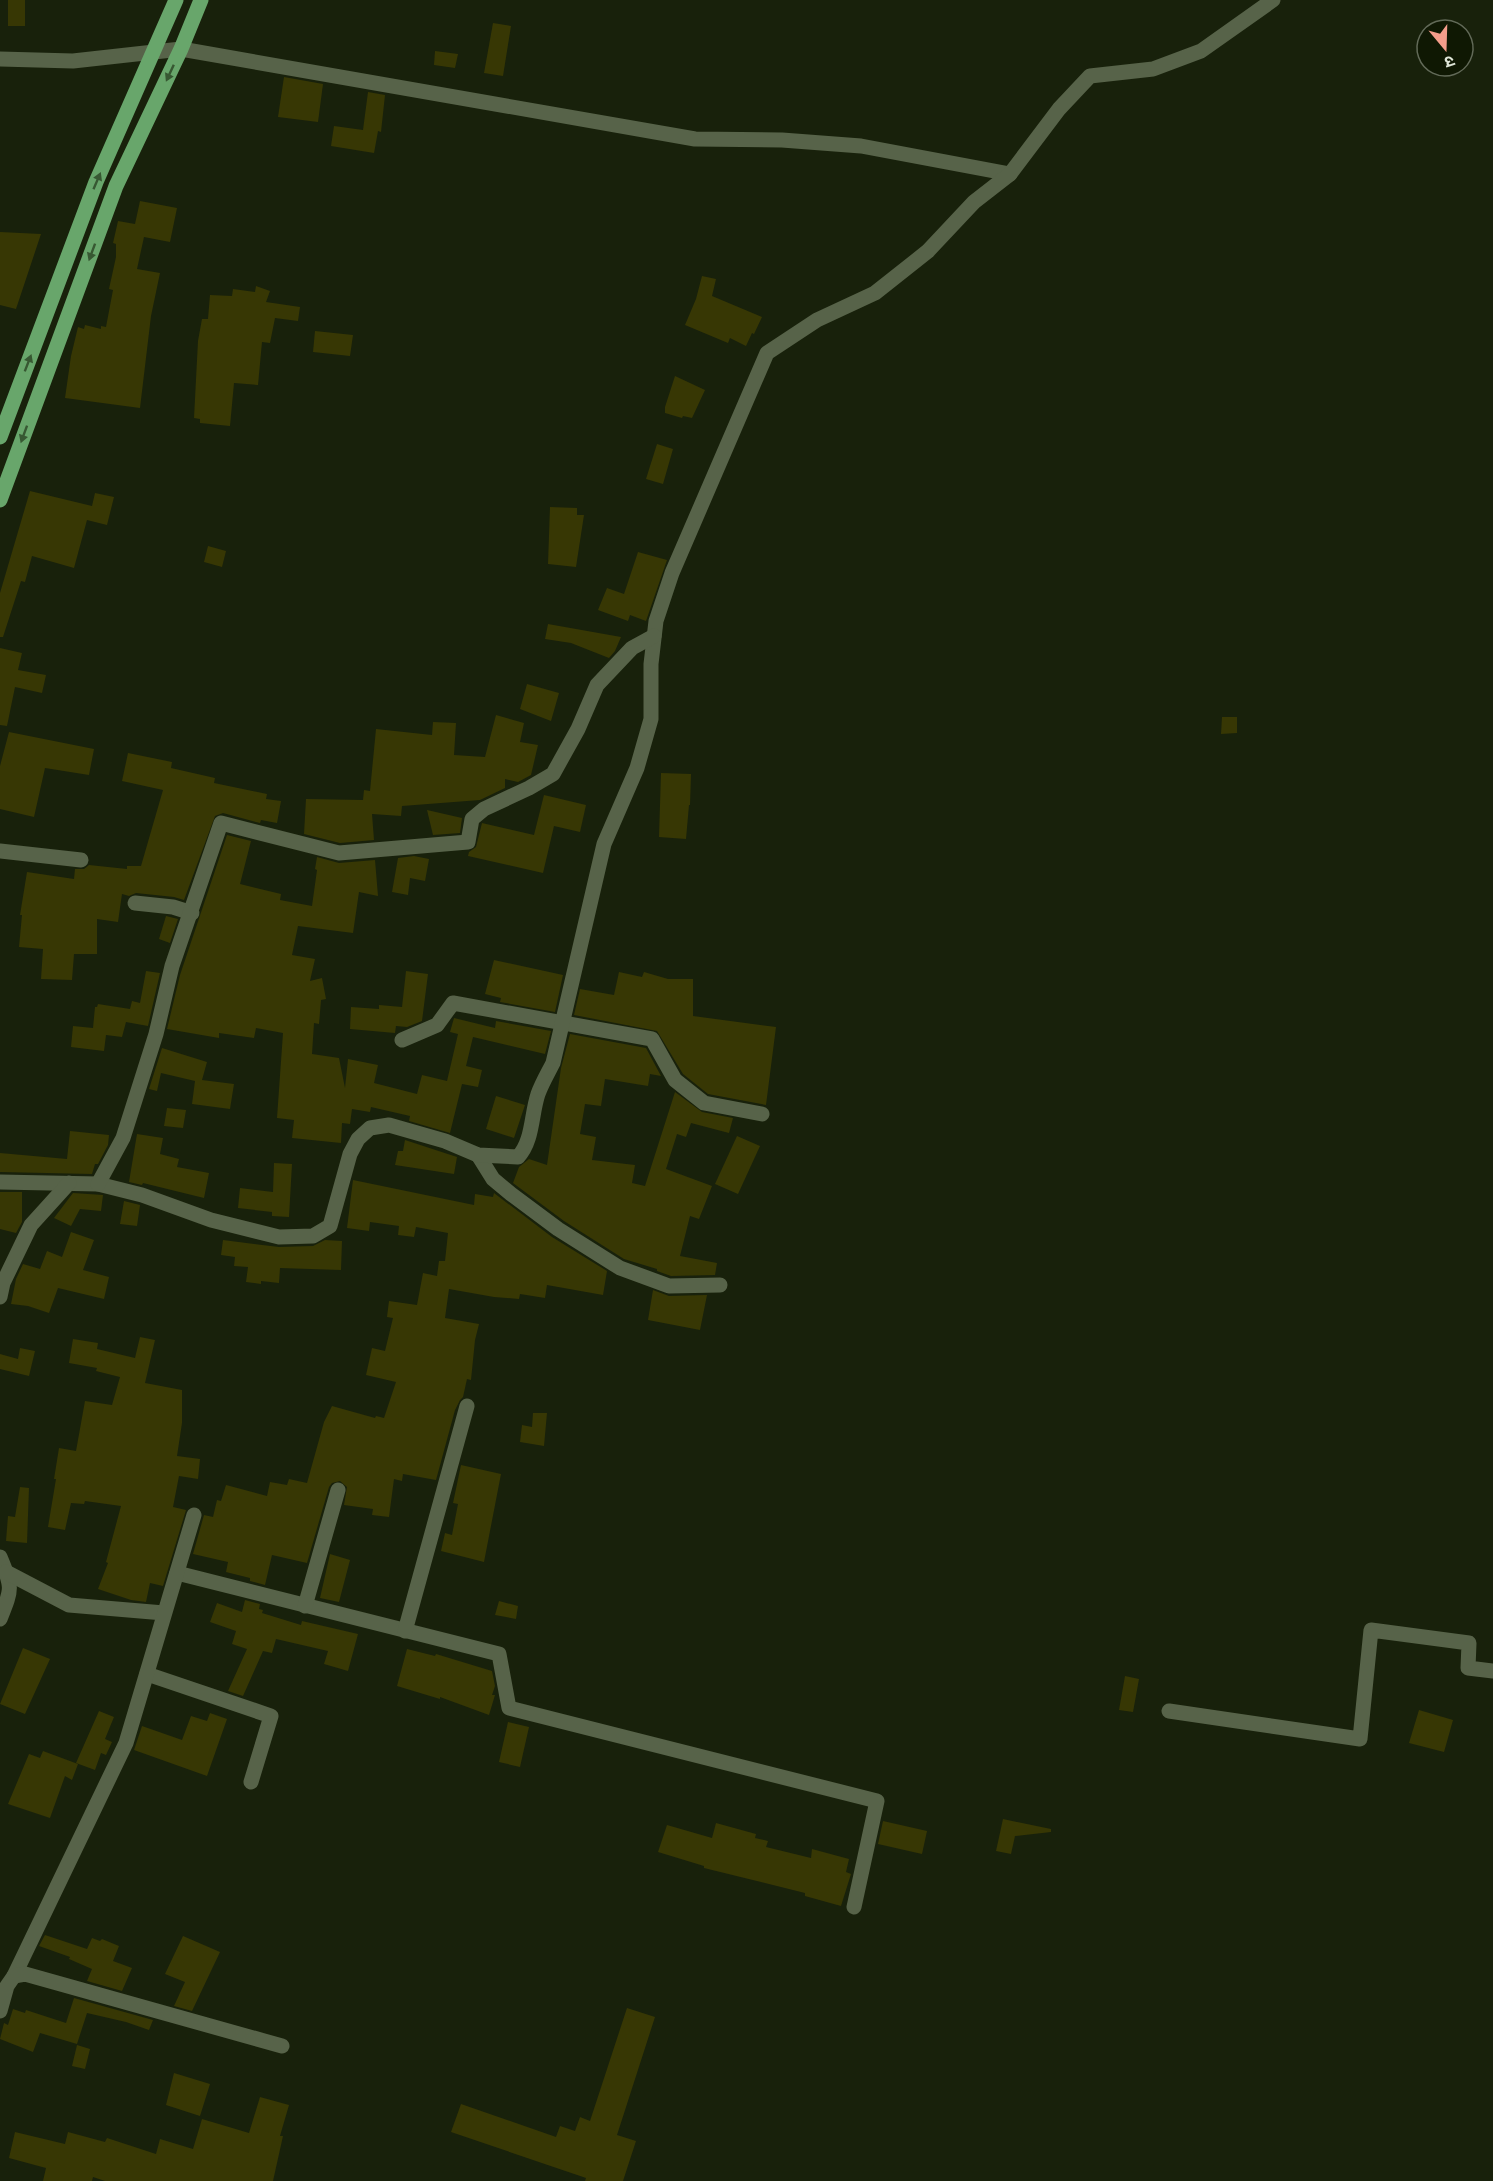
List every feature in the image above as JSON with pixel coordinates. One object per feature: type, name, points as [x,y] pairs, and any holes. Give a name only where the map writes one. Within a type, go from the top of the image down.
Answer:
[{"type":"main road","points":[[0,437],[96,182],[176,0]]},
{"type":"main road","points":[[0,500],[116,186],[181,49],[201,0]]},
{"type":"street","points":[[0,1182],[98,1184],[142,1195],[211,1220],[279,1237],[313,1236],[330,1226],[350,1155],[358,1139],[370,1128],[388,1125],[445,1141],[478,1155],[518,1157],[524,1150],[538,1093],[553,1063],[604,844],[637,768],[651,719],[651,664],[656,621],[672,573],[767,353],[817,320],[875,292],[928,251],[974,202],[1010,174],[1059,109],[1090,76],[1153,69],[1201,51],[1273,0]]},
{"type":"street","points":[[0,59],[73,61],[181,49],[695,140],[782,140],[861,146],[1010,174]]},
{"type":"street","points":[[98,1184],[123,1138],[156,1034],[172,966],[221,823],[339,853],[468,842],[472,819],[484,809],[553,774],[578,729],[597,685],[632,648],[654,636]]},
{"type":"street","points":[[0,851],[81,860]]},
{"type":"street","points":[[135,903],[173,907],[192,913]]},
{"type":"street","points":[[402,1040],[437,1025],[453,1003],[652,1039],[675,1080],[704,1103],[762,1114]]},
{"type":"street","points":[[478,1155],[493,1179],[511,1194],[558,1229],[620,1268],[669,1286],[720,1285]]},
{"type":"street","points":[[0,1297],[3,1283],[32,1225],[69,1184]]},
{"type":"street","points":[[405,1631],[467,1406]]},
{"type":"street","points":[[305,1606],[338,1490]]},
{"type":"street","points":[[0,2011],[7,1986],[15,1976],[126,1743],[194,1515]]},
{"type":"street","points":[[0,1557],[11,1592],[0,1619]]},
{"type":"street","points":[[6,1572],[69,1605],[164,1613]]},
{"type":"street","points":[[177,1573],[498,1654],[509,1708],[877,1801],[854,1907]]},
{"type":"street","points":[[1169,1711],[1360,1739],[1371,1630],[1469,1643],[1468,1668],[1493,1671]]},
{"type":"street","points":[[147,1674],[271,1716],[251,1782]]},
{"type":"street","points":[[15,1976],[26,1974],[282,2046]]},
{"type":"building","points":[[8,0],[25,0],[25,26],[8,26]]},
{"type":"building","points":[[493,23],[511,26],[503,76],[484,73]]},
{"type":"building","points":[[435,51],[458,54],[455,68],[434,65]]},
{"type":"building","points":[[284,77],[323,84],[318,122],[278,117]]},
{"type":"building","points":[[368,92],[385,95],[381,132],[378,131],[374,153],[331,146],[334,126],[363,130]]},
{"type":"building","points":[[140,201],[177,208],[170,242],[144,237],[137,269],[160,273],[151,316],[140,408],[65,398],[78,327],[84,329],[85,325],[101,329],[101,326],[106,327],[113,290],[109,289],[116,257],[116,244],[113,243],[118,221],[135,224]]},
{"type":"building","points":[[0,232],[41,234],[16,309],[0,305]]},
{"type":"building","points":[[702,276],[716,279],[712,296],[762,317],[746,346],[730,338],[728,343],[685,325],[696,299]]},
{"type":"building","points":[[256,286],[270,291],[266,302],[300,307],[298,321],[275,318],[270,343],[262,342],[258,385],[234,383],[230,426],[200,423],[200,419],[194,418],[198,341],[202,319],[208,319],[210,295],[232,296],[233,289],[255,292]]},
{"type":"building","points":[[315,331],[353,335],[350,356],[313,352]]},
{"type":"building","points":[[675,376],[705,390],[692,418],[683,416],[682,418],[665,413]]},
{"type":"building","points":[[657,444],[673,449],[663,484],[646,479]]},
{"type":"building","points":[[30,491],[92,506],[95,493],[114,497],[107,525],[87,520],[74,568],[32,556],[25,582],[21,581],[3,637],[0,637],[0,593]]},
{"type":"building","points":[[550,507],[577,508],[577,515],[584,515],[576,567],[548,564]]},
{"type":"building","points":[[208,546],[226,551],[222,567],[204,562]]},
{"type":"building","points":[[638,552],[667,560],[646,621],[630,615],[628,621],[598,610],[607,588],[624,594]]},
{"type":"building","points":[[548,624],[621,637],[609,658],[571,643],[545,639]]},
{"type":"building","points":[[0,648],[22,653],[18,670],[46,675],[42,693],[15,687],[7,726],[0,725]]},
{"type":"building","points":[[527,684],[559,693],[551,721],[520,709]]},
{"type":"building","points":[[496,715],[524,723],[520,742],[538,745],[531,775],[518,782],[505,779],[505,788],[480,800],[402,806],[401,816],[372,814],[374,840],[340,843],[304,834],[306,799],[363,800],[364,790],[370,791],[376,729],[432,735],[433,722],[456,723],[454,755],[485,757]]},
{"type":"building","points":[[1222,717],[1237,717],[1237,733],[1221,734]]},
{"type":"building","points":[[9,732],[94,749],[89,775],[45,768],[34,817],[0,809],[0,766]]},
{"type":"building","points":[[128,753],[172,762],[171,768],[215,778],[214,783],[267,794],[266,799],[281,801],[277,823],[261,820],[260,823],[223,813],[215,816],[184,900],[136,893],[129,896],[122,894],[118,922],[97,919],[97,954],[74,954],[72,980],[41,979],[43,949],[19,947],[22,915],[20,915],[27,872],[74,879],[75,869],[84,869],[89,865],[127,869],[127,866],[141,866],[163,790],[122,781]]},
{"type":"building","points":[[661,773],[691,774],[686,839],[659,837]]},
{"type":"building","points":[[544,795],[586,805],[580,832],[554,826],[543,873],[468,856],[469,852],[476,847],[482,823],[534,835]]},
{"type":"building","points":[[427,810],[462,818],[460,833],[433,835]]},
{"type":"building","points":[[227,835],[251,841],[240,884],[281,894],[280,900],[312,906],[317,857],[339,863],[375,860],[378,896],[359,892],[353,933],[298,926],[292,955],[315,959],[310,981],[322,978],[326,999],[321,1000],[319,1024],[314,1023],[312,1054],[339,1058],[345,1088],[348,1059],[378,1065],[374,1083],[417,1094],[422,1075],[447,1081],[458,1034],[450,1032],[454,1018],[495,1028],[496,1021],[551,1031],[545,1054],[473,1037],[466,1066],[482,1070],[478,1087],[462,1084],[450,1133],[409,1121],[410,1116],[371,1107],[370,1112],[352,1109],[350,1124],[342,1123],[341,1143],[292,1138],[294,1120],[277,1118],[283,1033],[256,1028],[254,1038],[219,1033],[219,1038],[167,1029],[180,975]]},
{"type":"building","points":[[414,856],[429,859],[425,881],[410,878],[408,895],[392,892],[398,858]]},
{"type":"building","points":[[166,916],[178,919],[170,943],[159,939]]},
{"type":"building","points":[[494,960],[563,975],[555,1012],[500,1002],[501,998],[485,994]]},
{"type":"building","points":[[146,971],[160,973],[148,1026],[126,1022],[122,1037],[106,1035],[104,1051],[71,1047],[73,1026],[93,1028],[95,1007],[98,1004],[130,1009],[132,1001],[140,1003]]},
{"type":"building","points":[[406,971],[428,974],[422,1021],[407,1027],[396,1026],[395,1033],[350,1029],[351,1007],[379,1009],[379,1005],[402,1007]]},
{"type":"building","points":[[619,972],[642,977],[644,972],[668,979],[693,979],[693,1016],[776,1027],[766,1105],[708,1094],[683,1074],[657,1031],[574,1015],[580,989],[614,995]]},
{"type":"building","points":[[570,1034],[646,1048],[661,1076],[650,1074],[648,1086],[605,1079],[601,1106],[585,1104],[580,1134],[596,1137],[592,1160],[635,1165],[632,1183],[645,1186],[675,1092],[702,1112],[733,1118],[729,1133],[691,1123],[686,1137],[677,1134],[666,1169],[712,1186],[699,1219],[690,1216],[680,1256],[717,1263],[715,1275],[671,1276],[657,1269],[624,1259],[564,1221],[513,1183],[519,1167],[529,1159],[547,1165],[561,1068]]},
{"type":"building","points":[[162,1048],[207,1062],[202,1080],[234,1084],[230,1109],[192,1104],[195,1081],[161,1073],[157,1091],[149,1089]]},
{"type":"building","points":[[496,1096],[525,1105],[514,1138],[486,1129]]},
{"type":"building","points":[[167,1108],[186,1110],[183,1128],[164,1126]]},
{"type":"building","points":[[70,1131],[109,1135],[108,1145],[98,1164],[95,1164],[92,1174],[0,1172],[0,1153],[67,1159]]},
{"type":"building","points":[[137,1134],[163,1138],[160,1154],[179,1159],[177,1167],[209,1173],[204,1198],[143,1183],[142,1185],[129,1182]]},
{"type":"building","points":[[737,1136],[760,1146],[738,1194],[715,1184]]},
{"type":"building","points":[[405,1140],[457,1157],[454,1174],[395,1165],[398,1151],[403,1151]]},
{"type":"building","points":[[274,1163],[292,1164],[289,1217],[272,1216],[272,1212],[238,1208],[240,1188],[273,1192]]},
{"type":"building","points":[[353,1180],[474,1205],[475,1194],[493,1197],[494,1193],[552,1237],[607,1271],[603,1295],[547,1285],[545,1298],[520,1294],[519,1299],[494,1297],[449,1289],[445,1318],[479,1324],[471,1380],[467,1379],[463,1397],[455,1410],[436,1480],[403,1474],[402,1481],[394,1479],[389,1517],[372,1515],[373,1509],[344,1505],[347,1487],[340,1481],[332,1483],[307,1563],[272,1555],[265,1585],[250,1581],[250,1578],[226,1572],[228,1562],[193,1554],[204,1515],[213,1517],[217,1500],[221,1501],[226,1485],[267,1496],[270,1482],[287,1485],[289,1479],[307,1483],[324,1422],[332,1406],[375,1418],[376,1416],[384,1418],[396,1382],[366,1375],[372,1348],[385,1351],[393,1318],[387,1317],[389,1301],[417,1305],[423,1273],[437,1276],[439,1261],[445,1261],[448,1233],[416,1227],[414,1237],[398,1235],[399,1226],[370,1222],[369,1231],[347,1228]]},
{"type":"building","points":[[0,1192],[22,1192],[22,1222],[16,1233],[0,1229]]},
{"type":"building","points":[[73,1193],[103,1195],[101,1211],[80,1209],[71,1226],[54,1218]]},
{"type":"building","points":[[124,1201],[140,1205],[137,1226],[120,1224]]},
{"type":"building","points":[[71,1232],[94,1240],[83,1270],[109,1277],[104,1299],[58,1288],[49,1313],[28,1306],[11,1304],[16,1279],[23,1264],[40,1269],[47,1251],[62,1257]]},
{"type":"building","points":[[223,1240],[279,1247],[313,1246],[325,1240],[342,1241],[341,1270],[280,1268],[279,1283],[246,1282],[248,1267],[234,1266],[235,1257],[221,1255]]},
{"type":"building","points":[[653,1290],[669,1296],[707,1295],[700,1330],[648,1320]]},
{"type":"building","points":[[140,1337],[155,1340],[145,1383],[182,1390],[182,1423],[177,1456],[200,1459],[198,1479],[179,1476],[173,1507],[186,1510],[163,1586],[150,1583],[146,1602],[131,1600],[98,1589],[108,1563],[106,1562],[121,1506],[85,1501],[84,1504],[71,1503],[65,1530],[48,1527],[59,1448],[76,1451],[85,1401],[112,1405],[120,1377],[96,1371],[97,1368],[69,1363],[73,1339],[98,1343],[97,1349],[135,1358]]},
{"type":"building","points":[[20,1348],[35,1351],[29,1376],[0,1369],[0,1354],[18,1359]]},
{"type":"building","points":[[533,1413],[547,1413],[544,1446],[520,1442],[522,1425],[532,1427]]},
{"type":"building","points":[[461,1465],[501,1474],[484,1562],[441,1551],[445,1533],[452,1535],[458,1504],[453,1503]]},
{"type":"building","points":[[20,1487],[29,1488],[27,1543],[6,1541],[8,1516],[15,1517]]},
{"type":"building","points":[[330,1554],[350,1560],[339,1602],[320,1598]]},
{"type":"building","points":[[245,1600],[260,1604],[259,1609],[263,1610],[262,1613],[301,1625],[302,1621],[358,1634],[348,1671],[324,1664],[328,1651],[276,1639],[272,1653],[263,1651],[243,1696],[228,1691],[247,1649],[232,1644],[236,1631],[210,1622],[217,1603],[242,1612]]},
{"type":"building","points":[[499,1601],[518,1606],[516,1619],[495,1615]]},
{"type":"building","points":[[23,1648],[50,1659],[25,1714],[0,1704]]},
{"type":"building","points":[[407,1649],[435,1656],[436,1654],[492,1671],[495,1686],[492,1695],[495,1695],[489,1715],[440,1697],[440,1699],[397,1686]]},
{"type":"building","points":[[1125,1676],[1139,1679],[1133,1712],[1119,1710]]},
{"type":"building","points":[[1419,1710],[1453,1720],[1444,1752],[1409,1743]]},
{"type":"building","points":[[99,1711],[114,1717],[105,1739],[112,1742],[106,1755],[101,1753],[95,1770],[76,1763]]},
{"type":"building","points":[[210,1713],[227,1719],[207,1776],[134,1750],[142,1726],[182,1740],[191,1716],[207,1721]]},
{"type":"building","points":[[508,1722],[529,1727],[520,1767],[499,1762]]},
{"type":"building","points":[[43,1751],[78,1764],[72,1780],[65,1776],[50,1818],[8,1804],[29,1754],[40,1758]]},
{"type":"building","points":[[1003,1819],[1051,1829],[1051,1832],[1015,1836],[1011,1854],[996,1851]]},
{"type":"building","points":[[883,1821],[927,1831],[922,1854],[878,1844]]},
{"type":"building","points":[[716,1823],[756,1834],[755,1838],[768,1841],[766,1847],[811,1858],[812,1849],[849,1859],[846,1872],[851,1874],[841,1906],[805,1896],[805,1893],[704,1868],[704,1866],[658,1852],[667,1825],[712,1838]]},
{"type":"building","points":[[45,1935],[87,1949],[92,1938],[100,1941],[102,1939],[119,1946],[113,1961],[132,1968],[122,1991],[87,1981],[92,1969],[69,1959],[70,1957],[39,1946]]},
{"type":"building","points":[[183,1936],[220,1952],[192,2011],[174,2006],[185,1982],[165,1974]]},
{"type":"building","points":[[74,1998],[153,2020],[149,2030],[87,2013],[77,2044],[40,2033],[33,2052],[0,2039],[4,2023],[8,2025],[13,2009],[25,2013],[26,2010],[66,2023]]},
{"type":"building","points":[[627,2008],[655,2017],[617,2135],[636,2141],[623,2181],[585,2181],[586,2178],[451,2132],[461,2104],[556,2137],[560,2126],[575,2131],[580,2117],[590,2121]]},
{"type":"building","points":[[77,2045],[90,2049],[85,2069],[72,2066]]},
{"type":"building","points":[[174,2073],[210,2084],[200,2116],[166,2105]]},
{"type":"building","points":[[260,2097],[289,2105],[280,2136],[283,2136],[273,2181],[105,2181],[93,2177],[92,2181],[43,2181],[46,2168],[9,2158],[15,2132],[65,2144],[68,2132],[105,2142],[107,2138],[156,2154],[160,2139],[193,2149],[202,2119],[249,2133]]}]
